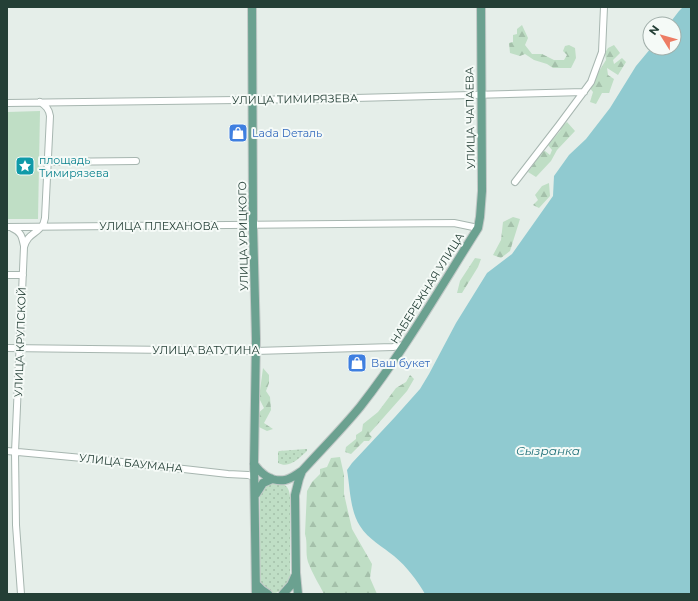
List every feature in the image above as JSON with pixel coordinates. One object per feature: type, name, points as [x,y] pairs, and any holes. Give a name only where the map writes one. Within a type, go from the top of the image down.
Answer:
[{"type":"main road","name":"УЛИЦА УРИЦКОГО","points":[[252,7],[253,225],[256,321],[255,496]]},
{"type":"main road","name":"УЛИЦА ЧАПАЕВА","points":[[478,228],[482,203],[480,7]]},
{"type":"main road","name":"НАБЕРЕЖНАЯ УЛИЦА","points":[[302,471],[359,408],[404,345],[478,228]]},
{"type":"main road","points":[[254,464],[261,473],[272,479],[284,480],[302,471]]},
{"type":"main road","points":[[298,594],[296,573],[295,495],[302,471]]},
{"type":"main road","points":[[256,594],[255,496],[263,483],[272,479]]},
{"type":"main road","points":[[284,480],[295,495]]},
{"type":"main road","points":[[283,594],[291,585],[296,573]]},
{"type":"main road","points":[[256,584],[268,594]]},
{"type":"street","points":[[515,182],[591,82],[602,52],[604,7]]},
{"type":"street","name":"УЛИЦА ТИМИРЯЗЕВА","points":[[7,103],[420,97],[584,92]]},
{"type":"street","points":[[24,247],[26,240],[43,226],[45,218],[50,112],[48,108],[40,102]]},
{"type":"street","points":[[48,162],[136,161]]},
{"type":"street","name":"УЛИЦА ПЛЕХАНОВА","points":[[8,227],[454,223],[478,228]]},
{"type":"street","points":[[8,227],[17,230],[20,234],[24,247]]},
{"type":"street","name":"УЛИЦА КРУПСКОЙ","points":[[21,594],[16,526],[15,452],[24,247]]},
{"type":"street","points":[[7,275],[23,275]]},
{"type":"street","name":"УЛИЦА ВАТУТИНА","points":[[7,348],[255,350],[393,347],[404,345]]},
{"type":"street","name":"УЛИЦА БАУМАНА","points":[[7,451],[248,475],[255,477]]},
{"type":"green space","points":[[522,25],[528,38],[525,45],[532,54],[542,54],[554,60],[564,60],[567,55],[563,51],[565,46],[569,45],[575,48],[576,58],[571,68],[553,68],[547,64],[534,60],[525,54],[520,56],[510,53],[509,43],[513,42],[513,35],[517,34],[517,29]]},
{"type":"green space","points":[[614,45],[620,53],[613,60],[614,64],[622,58],[626,62],[618,75],[607,68],[608,75],[614,79],[609,93],[602,93],[596,104],[590,102],[593,92],[589,87],[606,60],[605,53],[608,48]]},
{"type":"green space","name":"площадь Тимирязева","points":[[40,111],[38,219],[7,219],[7,112]]},
{"type":"green space","points":[[567,122],[575,131],[557,150],[551,161],[536,177],[528,172],[538,158],[540,152],[545,151],[550,155],[552,150],[548,145],[560,131],[562,126]]},
{"type":"green space","points":[[549,183],[550,196],[539,208],[533,205],[538,200],[535,195],[542,186]]},
{"type":"green space","points":[[513,217],[520,219],[510,251],[501,258],[493,255],[501,240],[503,222]]},
{"type":"green space","points":[[475,258],[481,259],[478,267],[462,293],[457,293],[460,281]]},
{"type":"green space","points":[[263,368],[269,375],[269,383],[266,391],[270,397],[271,410],[264,423],[273,429],[267,431],[257,426],[256,415],[264,408],[259,398]]},
{"type":"green space","points":[[410,375],[414,379],[407,391],[369,434],[372,437],[369,441],[364,441],[351,454],[345,452],[346,447],[356,439],[356,435],[362,431],[363,424],[378,412],[396,388],[406,382]]},
{"type":"green space","points":[[307,449],[307,451],[290,464],[286,465],[278,463],[279,451]]},
{"type":"green space","points":[[340,457],[344,475],[344,494],[352,529],[372,564],[370,578],[377,594],[324,594],[308,562],[305,534],[307,491],[312,482],[320,474],[320,469],[327,467],[331,458]]},
{"type":"green space","points":[[270,483],[278,483],[286,486],[290,497],[290,579],[282,590],[276,593],[269,592],[260,582],[260,492]]},
{"type":"water","name":"Сызранка","points":[[683,7],[691,7],[691,594],[425,594],[403,565],[363,531],[352,506],[347,470],[420,389],[456,323],[487,273],[512,254],[553,196],[554,176],[569,155],[586,139],[610,108],[636,66],[644,56],[682,56],[682,16],[675,16]]},
{"type":"place","name":"Lada Dеталь","points":[[238,133]]},
{"type":"place","name":"площадь Тимирязева","points":[[25,166]]},
{"type":"place","name":"Ваш букет","points":[[357,363]]}]
